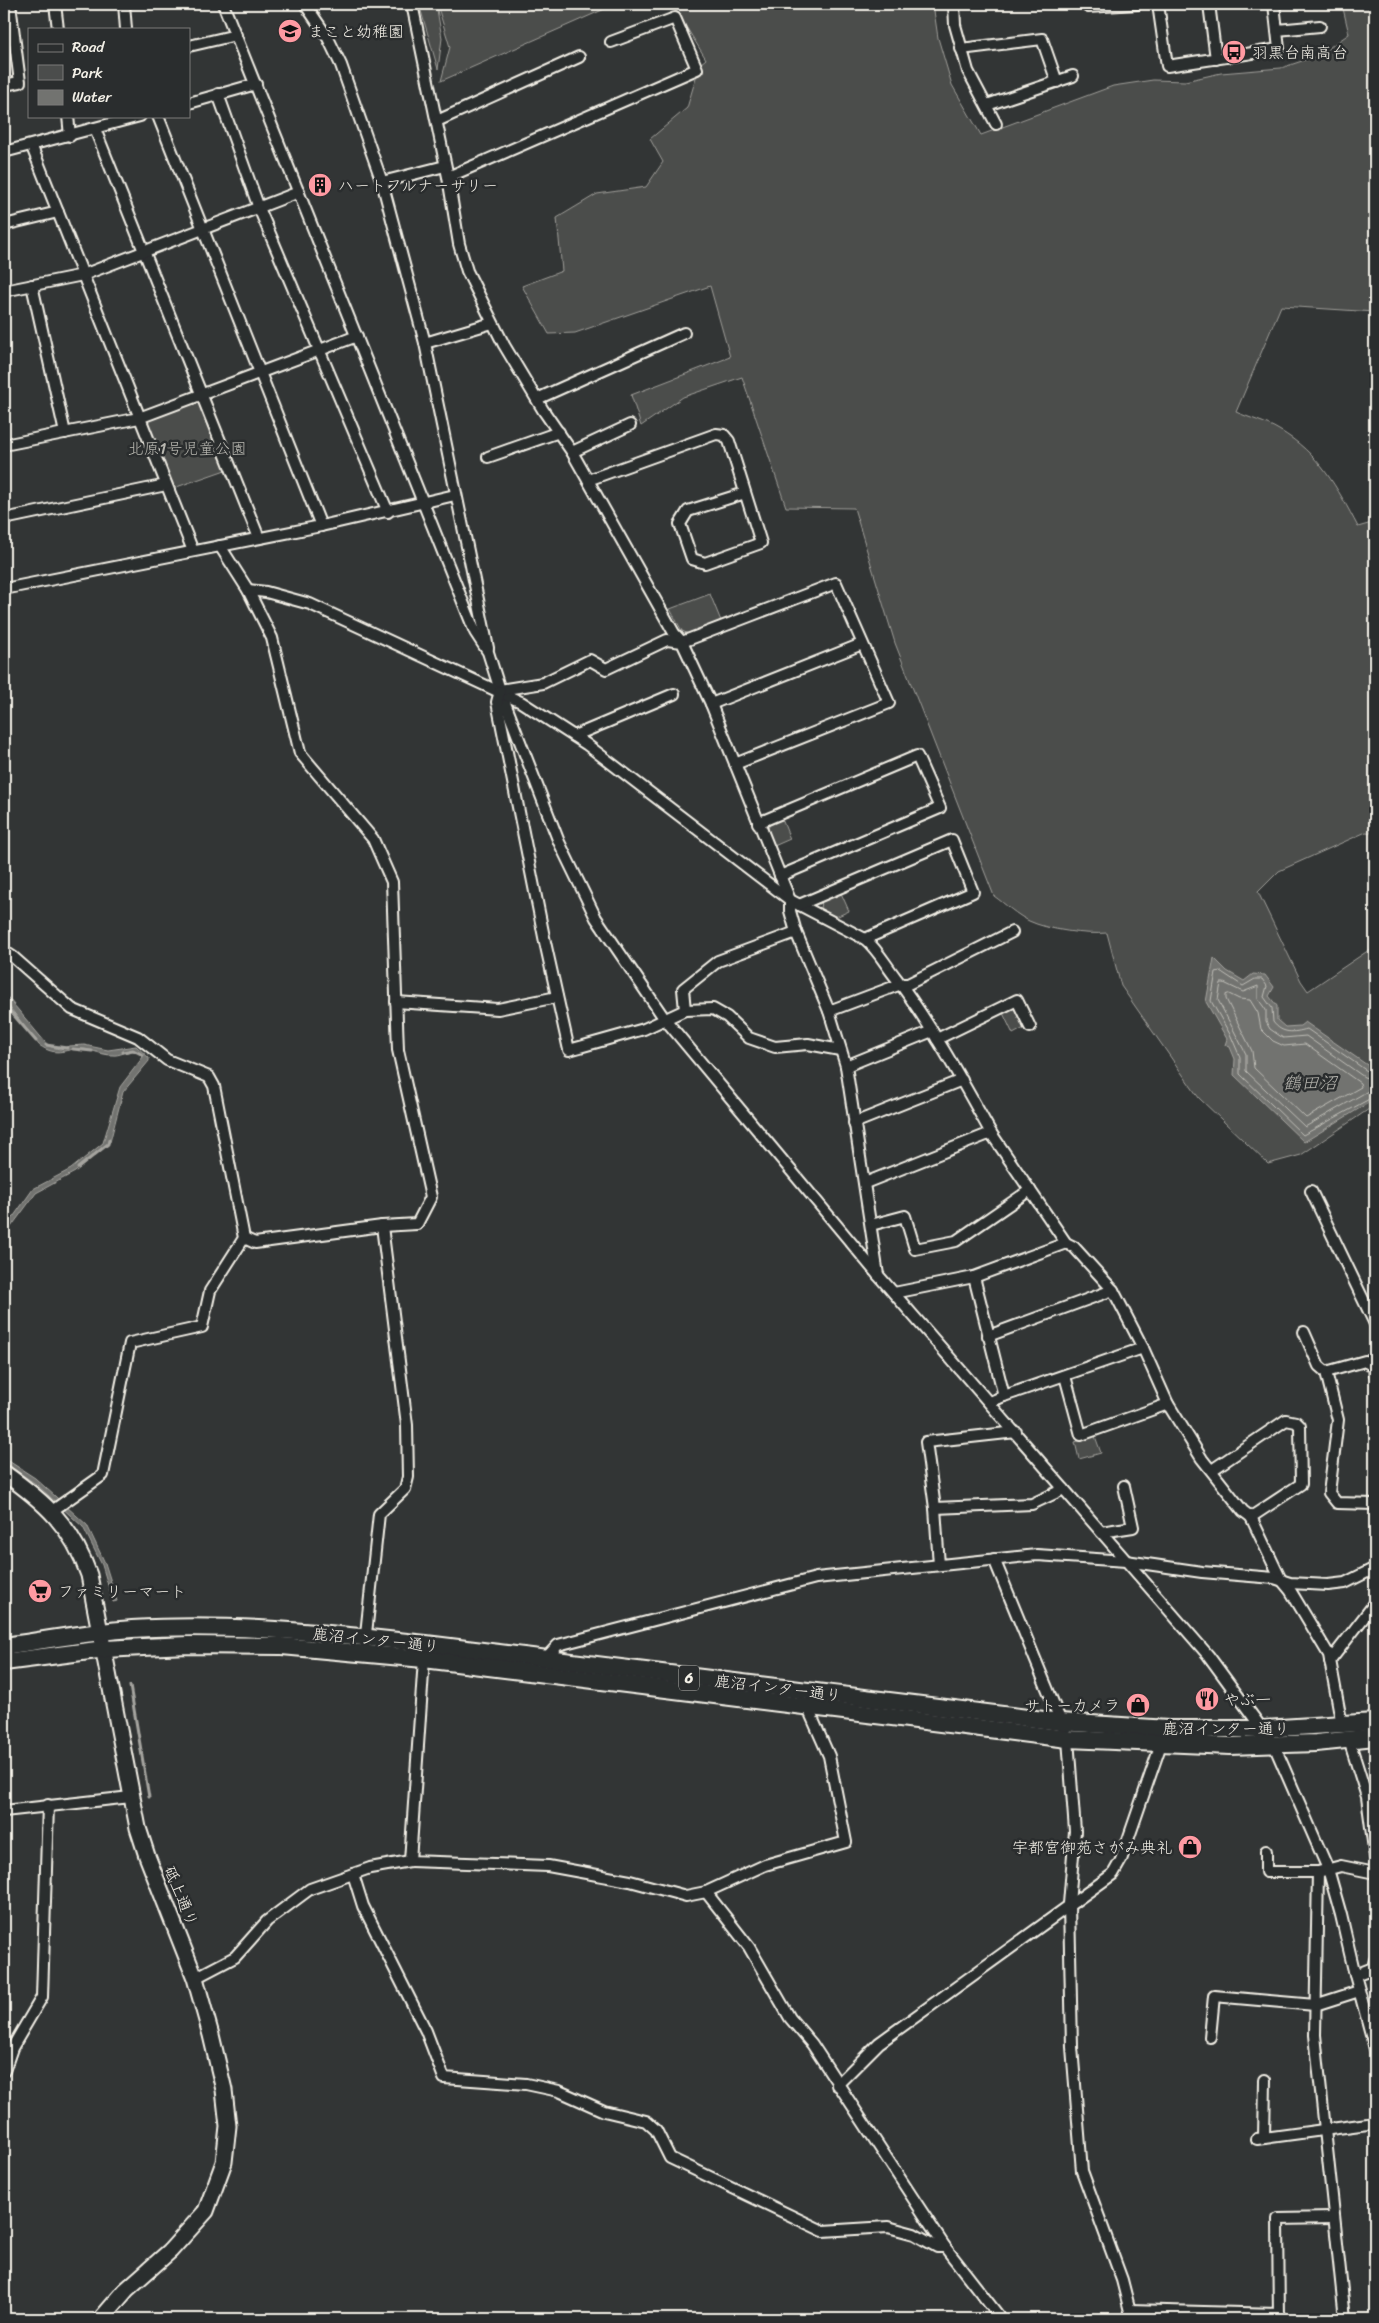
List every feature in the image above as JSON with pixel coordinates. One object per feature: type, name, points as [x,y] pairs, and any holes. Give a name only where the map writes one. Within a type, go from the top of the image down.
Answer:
[{"type":"main road","name":"鹿沼インター通り","points":[[4,1646],[137,1629],[226,1628],[805,1699],[1068,1739],[1161,1744],[1274,1745],[1345,1733],[1375,1722]]},
{"type":"main road","name":"鹿沼インター通り","points":[[4,1662],[105,1649],[226,1644],[282,1646],[365,1645],[424,1659],[542,1667]]},
{"type":"main road","name":"鹿沼インター通り","points":[[805,1699],[1060,1722],[1168,1729],[1263,1729],[1345,1733],[1375,1737]]},
{"type":"street","points":[[4,85],[20,82],[9,28],[10,4]]},
{"type":"street","points":[[56,4],[58,28]]},
{"type":"street","points":[[124,4],[126,28]]},
{"type":"street","points":[[223,4],[475,632],[488,652]]},
{"type":"street","points":[[305,4],[328,38],[341,65],[382,182],[425,343],[455,495],[486,630],[488,652],[500,690],[559,842],[596,918],[664,1018],[878,1275],[1208,1655],[1263,1729],[1274,1745],[1341,1915],[1375,2049]]},
{"type":"street","points":[[412,4],[459,244],[467,270],[492,323],[537,399],[572,452],[682,642],[711,704],[780,876],[795,902]]},
{"type":"street","points":[[954,4],[955,25],[968,71],[996,124]]},
{"type":"street","points":[[1084,4],[1088,7],[1137,4]]},
{"type":"street","points":[[1158,4],[1167,66],[1279,49],[1274,4]]},
{"type":"street","points":[[1209,4],[1216,59]]},
{"type":"street","points":[[382,182],[446,171],[697,69],[675,18],[612,42]]},
{"type":"street","points":[[1277,30],[1320,26]]},
{"type":"street","points":[[190,46],[236,35]]},
{"type":"street","points":[[961,49],[1042,39],[1057,82]]},
{"type":"street","points":[[436,121],[579,57]]},
{"type":"street","points":[[987,105],[1074,76]]},
{"type":"street","points":[[190,102],[256,84]]},
{"type":"street","points":[[218,94],[259,208],[388,512]]},
{"type":"street","points":[[68,118],[70,136]]},
{"type":"street","points":[[4,152],[70,136],[132,118]]},
{"type":"street","points":[[159,118],[321,526]]},
{"type":"street","points":[[95,129],[259,538]]},
{"type":"street","points":[[32,146],[193,551]]},
{"type":"street","points":[[4,291],[83,275],[299,192]]},
{"type":"street","points":[[4,225],[58,212]]},
{"type":"street","points":[[32,285],[65,433]]},
{"type":"street","points":[[425,343],[492,323]]},
{"type":"street","points":[[537,399],[684,333]]},
{"type":"street","points":[[4,445],[139,418],[202,396],[357,336]]},
{"type":"street","points":[[572,452],[630,426]]},
{"type":"street","points":[[488,457],[559,432]]},
{"type":"street","points":[[588,480],[716,434],[724,436],[729,441],[761,543],[705,563],[692,559],[680,524],[683,517],[688,511],[745,493]]},
{"type":"street","points":[[4,519],[166,484]]},
{"type":"street","points":[[4,589],[321,526],[424,504],[455,495]]},
{"type":"street","points":[[220,546],[248,590],[272,638],[300,752],[373,840],[392,882],[398,1050],[431,1197],[417,1224],[382,1226],[255,1242],[244,1238]]},
{"type":"street","points":[[500,690],[543,683],[590,660],[606,669],[667,640],[682,642],[836,583],[888,703],[735,764]]},
{"type":"street","points":[[248,590],[266,592],[310,604],[500,690],[574,736],[795,902],[865,939],[882,957],[909,994],[935,1035],[991,1132],[1066,1242],[1074,1247],[1113,1290],[1168,1404],[1202,1460],[1251,1517],[1282,1580],[1329,1655],[1345,1733],[1366,1797],[1375,1857]]},
{"type":"street","points":[[711,704],[862,644]]},
{"type":"street","points":[[500,690],[497,702],[569,1050],[644,1029],[664,1018],[685,1010],[713,1009],[727,1016],[749,1038],[775,1047],[808,1044],[840,1050]]},
{"type":"street","points":[[574,736],[674,694]]},
{"type":"street","points":[[758,823],[917,756],[940,808],[780,876]]},
{"type":"street","points":[[865,939],[973,892],[952,840],[795,902],[790,911],[796,932],[829,1010],[846,1066],[878,1275]]},
{"type":"street","points":[[685,1010],[683,989],[718,961],[796,932]]},
{"type":"street","points":[[829,1010],[901,984],[908,984],[1012,932]]},
{"type":"street","points":[[4,951],[13,956],[72,1010],[138,1036],[167,1060],[209,1077],[214,1086],[244,1238],[210,1291],[202,1327],[130,1342],[103,1475],[52,1511]]},
{"type":"street","points":[[396,1002],[498,1009],[557,997]]},
{"type":"street","points":[[846,1066],[935,1035],[1017,1000],[1030,1026]]},
{"type":"street","points":[[854,1123],[962,1080]]},
{"type":"street","points":[[865,1183],[991,1132]]},
{"type":"street","points":[[871,1225],[905,1216],[915,1248],[956,1241],[1030,1190]]},
{"type":"street","points":[[1311,1191],[1375,1324]]},
{"type":"street","points":[[365,1645],[379,1514],[406,1489],[408,1476],[407,1425],[382,1226]]},
{"type":"street","points":[[894,1293],[974,1277],[1066,1242]]},
{"type":"street","points":[[974,1277],[1004,1396]]},
{"type":"street","points":[[988,1336],[1113,1290]]},
{"type":"street","points":[[1304,1332],[1319,1366],[1326,1372],[1338,1420],[1329,1493],[1337,1503],[1375,1504]]},
{"type":"street","points":[[990,1402],[1142,1348]]},
{"type":"street","points":[[1326,1372],[1365,1361],[1374,1367],[1375,1374]]},
{"type":"street","points":[[1065,1376],[1081,1435],[1168,1404]]},
{"type":"street","points":[[1212,1470],[1286,1420],[1296,1422],[1300,1426],[1300,1484],[1251,1517]]},
{"type":"street","points":[[939,1565],[935,1508],[926,1442],[1016,1432]]},
{"type":"street","name":"砥上通り","points":[[4,1473],[29,1490],[52,1511],[73,1538],[89,1575],[102,1632],[130,1797],[147,1856],[195,1978],[224,2090],[228,2126],[224,2162],[206,2211],[170,2251],[126,2290],[101,2319]]},
{"type":"street","points":[[1101,1532],[1133,1527],[1124,1486]]},
{"type":"street","points":[[935,1508],[1032,1504],[1064,1489]]},
{"type":"street","points":[[542,1667],[558,1645],[816,1578],[1037,1554],[1126,1561],[1328,1585],[1345,1583],[1375,1568]]},
{"type":"street","points":[[994,1559],[1068,1739],[1075,1831],[1069,1904],[1072,2047],[1082,2171],[1122,2280],[1131,2315],[1279,2316],[1278,2219],[1333,2218]]},
{"type":"street","points":[[1330,1661],[1375,1603]]},
{"type":"street","points":[[410,1861],[424,1659]]},
{"type":"street","points":[[195,1978],[234,1957],[267,1921],[310,1889],[370,1868],[410,1861],[548,1866],[630,1882],[686,1896],[706,1892],[765,1865],[846,1842],[829,1756],[805,1699]]},
{"type":"street","points":[[837,2085],[879,2043],[1113,1874],[1121,1860],[1161,1744]]},
{"type":"street","points":[[4,1811],[130,1797]]},
{"type":"street","points":[[4,2071],[12,2048],[42,1997],[48,1805]]},
{"type":"street","points":[[1266,1851],[1266,1872],[1323,1870],[1341,1866],[1375,1873]]},
{"type":"street","points":[[1323,1870],[1315,2035],[1345,2319]]},
{"type":"street","points":[[353,1874],[363,1906],[426,2031],[444,2078],[526,2084],[560,2092],[604,2111],[646,2121],[656,2130],[670,2158],[823,2231],[888,2227],[914,2234],[937,2247],[945,2246]]},
{"type":"street","points":[[706,1892],[749,1947],[790,2018],[812,2044],[837,2085],[945,2246],[998,2315],[998,2319]]},
{"type":"street","points":[[1355,1975],[1373,1968],[1375,1960]]},
{"type":"street","points":[[1210,2037],[1214,1996],[1315,2005],[1359,1991]]},
{"type":"street","points":[[1265,2080],[1260,2138],[1375,2123]]},
{"type":"green space","points":[[419,4],[436,4],[442,38],[438,69]]},
{"type":"green space","points":[[437,4],[616,4],[441,81],[450,47]]},
{"type":"green space","points":[[672,4],[933,4],[938,38],[952,85],[981,135],[1113,86],[1153,80],[1185,81],[1221,73],[1281,68],[1317,56],[1349,34],[1342,4],[1372,4],[1375,35],[1375,169],[1369,170],[1375,191],[1375,312],[1281,306],[1236,412],[1274,427],[1305,449],[1326,472],[1358,527],[1375,522],[1375,833],[1366,832],[1279,871],[1258,892],[1301,981],[1308,991],[1375,946],[1375,1105],[1301,1155],[1268,1164],[1199,1098],[1121,986],[1107,933],[1068,931],[1046,927],[1020,916],[994,896],[895,643],[854,508],[786,507],[742,377],[683,397],[641,426],[631,395],[730,357],[710,286],[575,333],[549,334],[522,286],[562,271],[557,218],[597,194],[646,187],[663,162],[650,139],[687,108],[700,64],[706,59]]},
{"type":"green space","name":"北原1号児童公園","points":[[202,396],[231,468],[168,490],[139,418]]},
{"type":"green space","points":[[710,594],[721,621],[689,634],[682,631],[670,609]]},
{"type":"green space","points":[[782,819],[790,839],[774,846],[768,829],[770,823]]},
{"type":"green space","points":[[841,893],[849,911],[836,917],[820,909],[821,902]]},
{"type":"green space","points":[[1011,1007],[1017,1010],[1026,1027],[1013,1034],[1002,1011]]},
{"type":"green space","points":[[1095,1436],[1101,1453],[1079,1459],[1075,1442]]},
{"type":"water","name":"鶴田沼","points":[[1214,958],[1227,971],[1244,981],[1253,974],[1265,975],[1274,987],[1269,996],[1277,1006],[1277,1020],[1285,1027],[1300,1026],[1305,1022],[1375,1069],[1375,1099],[1304,1142],[1234,1075],[1235,1059],[1230,1047],[1225,1045],[1227,1039],[1206,1002]]},
{"type":"water","points":[[4,993],[51,1047],[60,1049],[84,1045],[108,1050],[136,1046],[149,1058],[149,1061],[123,1092],[110,1142],[75,1172],[36,1193],[11,1227],[4,1233],[4,1227],[9,1223],[33,1189],[71,1169],[103,1143],[120,1087],[143,1057],[135,1050],[115,1055],[84,1049],[57,1052],[46,1049],[39,1045],[4,1000]]},
{"type":"water","points":[[4,1458],[35,1478],[87,1525],[105,1563],[117,1601],[113,1602],[102,1565],[83,1527],[37,1485],[4,1462]]},
{"type":"waterway","points":[[4,1004],[36,1041]]},
{"type":"waterway","points":[[46,1045],[67,1048]]},
{"type":"waterway","points":[[73,1049],[92,1051]]},
{"type":"waterway","points":[[123,1052],[133,1050],[143,1055]]},
{"type":"waterway","points":[[78,1168],[108,1144],[109,1140]]},
{"type":"waterway","points":[[130,1686],[149,1797]]},
{"type":"place","name":"まこと幼稚園","points":[[290,31]]},
{"type":"place","name":"羽黒台南高台","points":[[1234,52]]},
{"type":"place","name":"ハートフルナーサリー","points":[[320,185]]},
{"type":"place","name":"ファミリーマート","points":[[40,1591]]},
{"type":"place","name":"やぶ一","points":[[1207,1699]]},
{"type":"place","name":"サトーカメラ","points":[[1138,1705]]},
{"type":"place","name":"宇都宮御苑さがみ典礼","points":[[1190,1847]]}]
